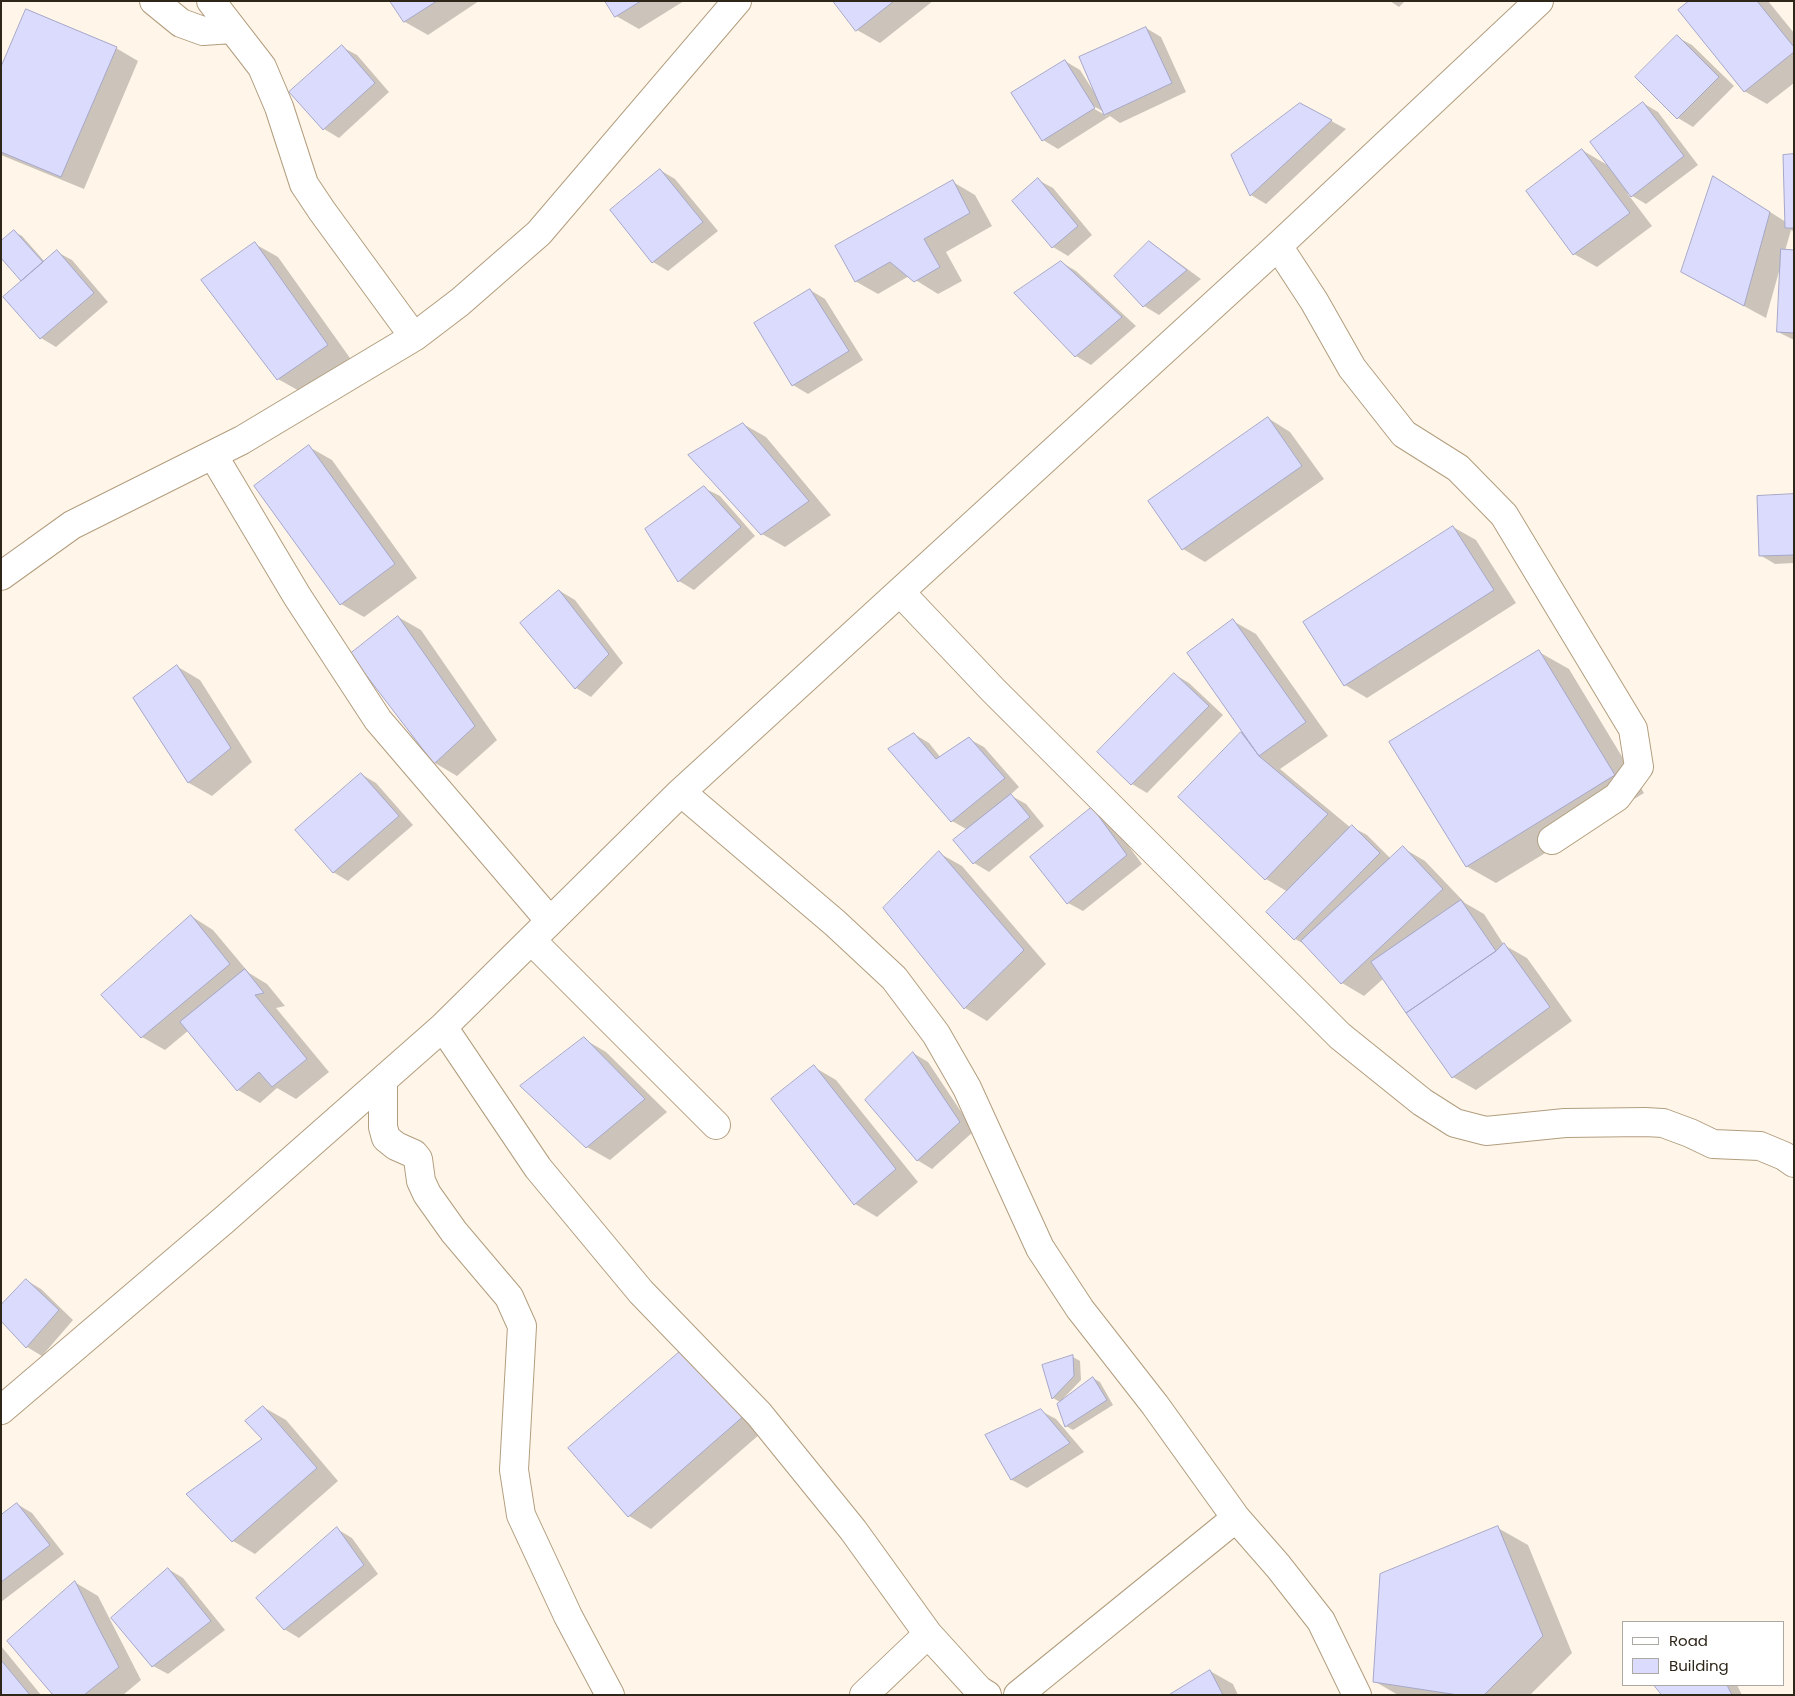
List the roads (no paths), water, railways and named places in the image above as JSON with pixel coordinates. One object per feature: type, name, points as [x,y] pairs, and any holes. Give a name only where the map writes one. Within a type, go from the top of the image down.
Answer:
[{"type":"street","points":[[154,1],[182,23],[203,31],[232,29]]},
{"type":"street","points":[[211,1],[262,67],[279,107],[304,184],[414,337]]},
{"type":"street","points":[[1,576],[72,524],[242,440],[414,337],[460,302],[539,233],[738,1]]},
{"type":"street","points":[[1,1410],[224,1220],[443,1027],[681,792],[1278,246],[1539,1]]},
{"type":"street","points":[[1278,246],[1314,301],[1352,368],[1404,434],[1458,468],[1504,515],[1633,729],[1639,767],[1617,797],[1552,840]]},
{"type":"street","points":[[213,455],[297,596],[378,720],[550,921]]},
{"type":"street","points":[[900,592],[993,690],[1340,1036],[1422,1102],[1455,1123],[1486,1131],[1564,1123],[1663,1123],[1713,1144],[1760,1146],[1794,1162]]},
{"type":"street","points":[[681,792],[835,923],[894,978],[936,1034],[967,1088],[1040,1248],[1080,1309],[1166,1421],[1236,1518],[1278,1566],[1321,1621],[1357,1695]]},
{"type":"street","points":[[531,940],[716,1126]]},
{"type":"street","points":[[443,1027],[538,1168],[641,1292],[759,1414],[853,1530],[928,1634],[979,1690],[987,1695]]},
{"type":"street","points":[[383,1080],[383,1127],[386,1138],[396,1146],[414,1154],[418,1159],[421,1181],[427,1194],[454,1232],[509,1297],[522,1326],[514,1470],[521,1514],[568,1616],[610,1695]]},
{"type":"street","points":[[1018,1695],[1236,1518]]},
{"type":"street","points":[[864,1695],[928,1634]]}]
